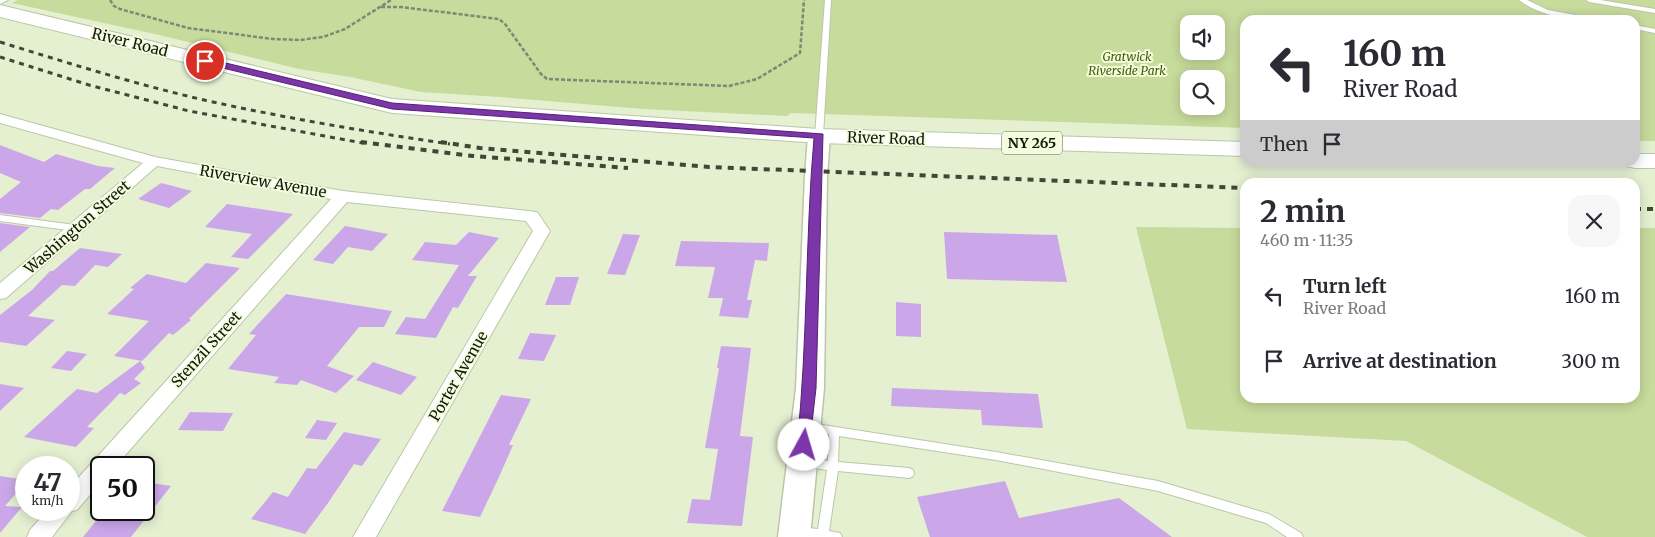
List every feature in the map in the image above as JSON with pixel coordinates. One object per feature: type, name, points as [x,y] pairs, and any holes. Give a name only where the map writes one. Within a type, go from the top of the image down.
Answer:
[{"type":"main road","name":"River Road","points":[[0,11],[392,106],[819,136],[1240,149]]},
{"type":"main road","points":[[804,535],[802,462],[810,388],[816,176],[819,136]]},
{"type":"main road","points":[[1640,161],[1655,161]]},
{"type":"street","name":"Riverview Avenue","points":[[0,118],[154,161],[343,196],[531,216]]},
{"type":"street","name":"Washington Street","points":[[0,293],[154,161]]},
{"type":"street","name":"Stenzil Street","points":[[80,491],[343,196]]},
{"type":"street","name":"Porter Avenue","points":[[364,537],[542,231],[531,216]]},
{"type":"street","points":[[38,537],[52,521]]},
{"type":"lane","points":[[0,2],[5,0]]},
{"type":"lane","points":[[819,136],[828,0]]},
{"type":"lane","points":[[1522,0],[1546,12],[1563,15]]},
{"type":"lane","points":[[1589,0],[1655,11]]},
{"type":"lane","points":[[1640,29],[1655,31]]},
{"type":"lane","points":[[0,218],[75,228]]},
{"type":"lane","points":[[806,427],[996,456],[1158,486],[1269,519],[1297,537]]},
{"type":"lane","points":[[834,431],[832,466],[804,535],[836,537]]},
{"type":"lane","points":[[802,462],[910,473]]},
{"type":"path","points":[[110,0],[114,6],[120,9],[188,28],[287,40],[311,39],[334,34],[355,24],[391,0]]},
{"type":"path","points":[[381,7],[401,7],[499,19],[505,24],[541,74],[547,79],[729,86],[756,79],[800,53],[804,0]]},
{"type":"green space","name":"Gratwick Riverside Park","points":[[18,0],[1655,0],[1655,141],[1640,141],[1640,15],[1240,15],[1240,128],[791,113],[787,116],[643,109],[421,92],[350,77],[299,69],[159,35],[12,3]]},
{"type":"green space","points":[[1136,227],[1240,228],[1240,403],[1640,403],[1640,228],[1655,228],[1655,537],[1587,537],[1406,441],[1187,429]]},
{"type":"building","points":[[0,145],[44,162],[56,154],[98,166],[115,168],[90,189],[85,189],[58,210],[51,209],[40,218],[0,213],[0,199],[21,182],[0,173]]},
{"type":"building","points":[[161,183],[192,191],[169,208],[138,199]]},
{"type":"building","points":[[227,204],[293,214],[248,259],[231,257],[252,234],[205,227]]},
{"type":"building","points":[[0,223],[30,227],[0,252]]},
{"type":"building","points":[[345,226],[388,234],[372,251],[348,247],[333,264],[313,260]]},
{"type":"building","points":[[469,232],[499,238],[468,276],[477,276],[458,308],[453,307],[436,338],[395,334],[406,317],[425,319],[459,265],[412,260],[425,242],[456,245]]},
{"type":"building","points":[[944,232],[1057,235],[1067,282],[947,279]]},
{"type":"building","points":[[623,234],[640,235],[625,275],[607,274]]},
{"type":"building","points":[[681,241],[769,243],[767,261],[755,260],[747,300],[752,300],[748,318],[719,316],[723,298],[708,298],[715,267],[675,266]]},
{"type":"building","points":[[80,248],[122,254],[108,267],[95,265],[75,286],[62,285],[28,316],[55,320],[26,346],[0,342],[0,315],[32,290],[50,271],[53,271]]},
{"type":"building","points":[[206,263],[240,268],[189,319],[191,320],[173,335],[169,333],[142,361],[114,356],[149,321],[107,314],[134,289],[130,288],[147,274],[186,283]]},
{"type":"building","points":[[556,277],[579,277],[570,305],[545,305]]},
{"type":"building","points":[[286,294],[392,311],[384,327],[359,327],[327,366],[354,376],[336,393],[301,380],[297,385],[274,383],[279,377],[228,369],[256,335],[249,334]]},
{"type":"building","points":[[896,302],[921,304],[921,337],[896,336]]},
{"type":"building","points":[[530,333],[556,335],[544,361],[518,359]]},
{"type":"building","points":[[721,346],[751,348],[740,436],[753,437],[742,526],[687,523],[692,499],[710,500],[718,449],[705,448]]},
{"type":"building","points":[[67,351],[87,354],[71,371],[51,368]]},
{"type":"building","points":[[140,361],[145,368],[134,379],[141,383],[125,395],[120,393],[87,427],[94,428],[76,447],[24,437],[77,389],[97,393]]},
{"type":"building","points":[[373,362],[417,377],[401,395],[356,380]]},
{"type":"building","points":[[0,384],[24,388],[0,411]]},
{"type":"building","points":[[892,388],[1038,394],[1043,428],[982,425],[981,410],[891,406]]},
{"type":"building","points":[[501,395],[531,399],[509,445],[513,445],[480,517],[442,511]]},
{"type":"building","points":[[190,412],[233,413],[223,431],[178,430]]},
{"type":"building","points":[[317,420],[337,423],[326,440],[305,438]]},
{"type":"building","points":[[344,432],[381,439],[362,466],[354,464],[305,534],[251,519],[273,492],[288,497],[307,468],[316,469]]},
{"type":"building","points":[[0,476],[15,478],[15,495],[5,506],[15,507],[15,515],[0,533]]},
{"type":"building","points":[[1005,481],[1019,518],[1119,498],[1172,537],[930,537],[917,497]]},
{"type":"building","points":[[155,484],[171,486],[155,506]]},
{"type":"building","points":[[96,521],[144,521],[131,537],[83,537]]},
{"type":"railway","points":[[0,42],[127,80],[204,100],[265,113],[450,144]]},
{"type":"railway","points":[[0,57],[89,85],[189,111],[368,144]]},
{"type":"railway","points":[[361,142],[473,156],[628,168]]},
{"type":"railway","points":[[441,142],[480,148],[709,167],[1240,188]]},
{"type":"railway","points":[[1640,209],[1655,209]]},
{"type":"route","points":[[205,61],[392,106],[819,136],[816,176],[810,388],[804,445]]}]
